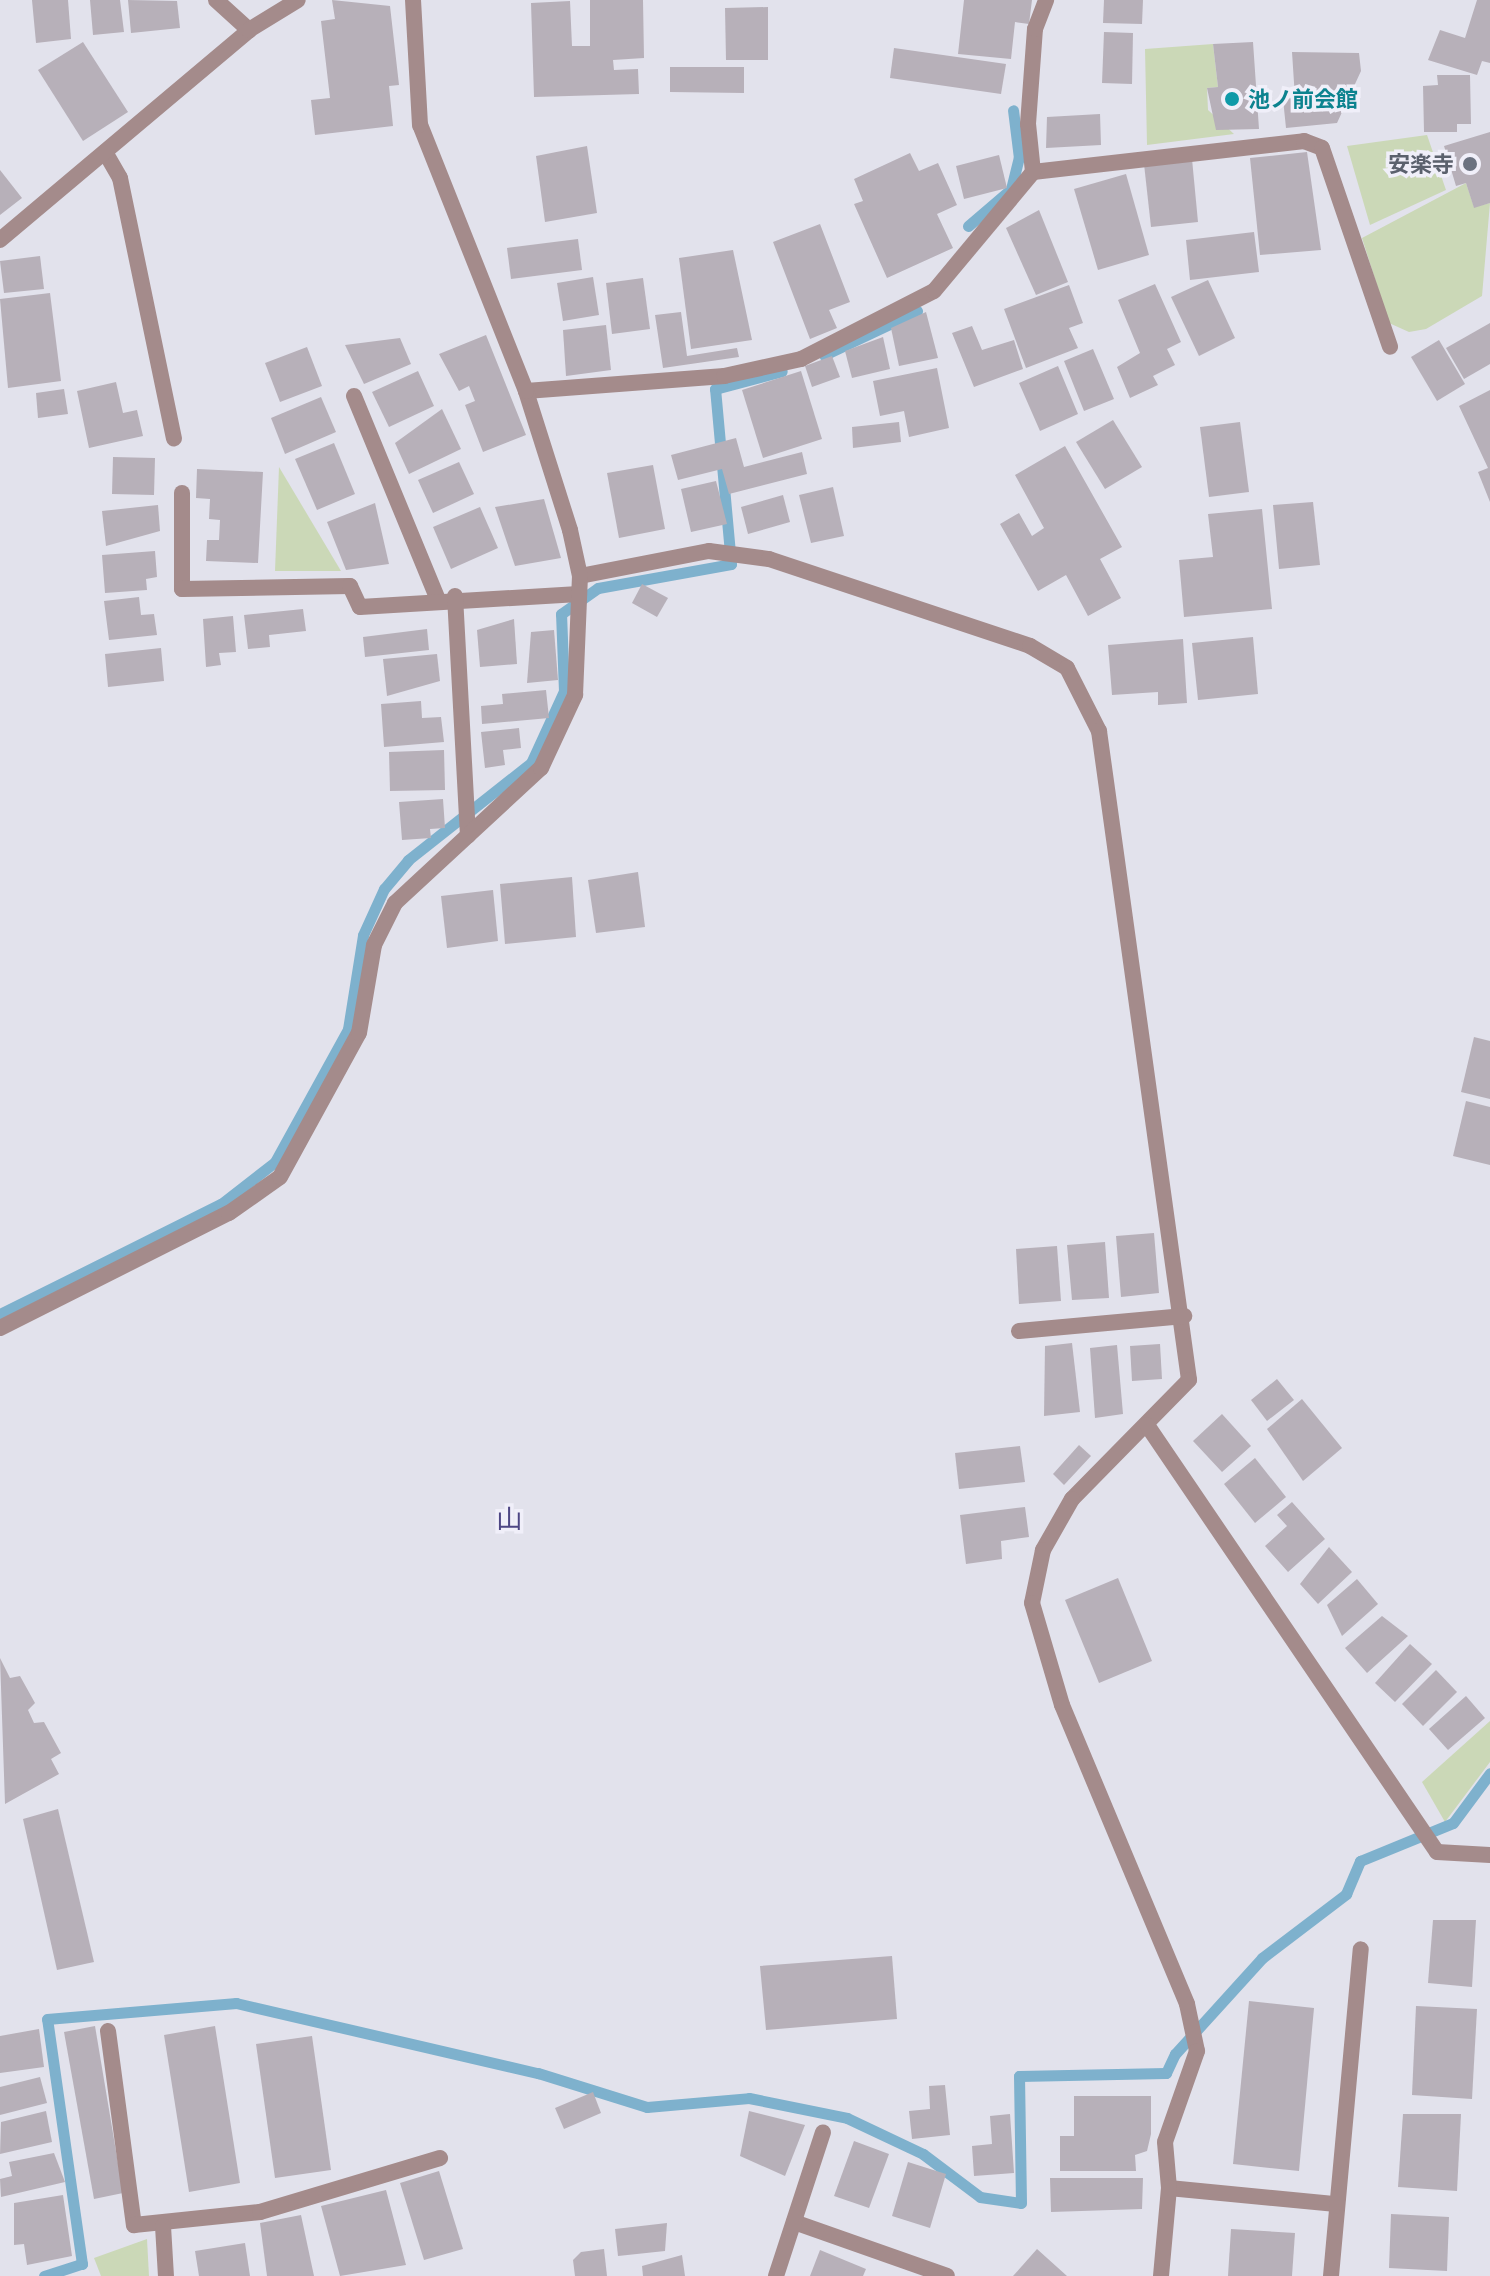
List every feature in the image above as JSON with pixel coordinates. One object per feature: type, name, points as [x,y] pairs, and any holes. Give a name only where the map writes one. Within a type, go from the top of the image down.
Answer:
[{"type":"street","points":[[216,0],[249,30]]},
{"type":"street","points":[[0,240],[249,30],[298,0]]},
{"type":"street","points":[[0,1328],[229,1213],[280,1177],[359,1033],[374,945],[395,903],[541,768],[575,695],[580,576],[526,391],[420,125],[413,0]]},
{"type":"street","points":[[526,391],[724,376],[801,359],[934,291],[1033,172],[1032,61],[1046,0]]},
{"type":"street","points":[[1033,172],[1304,141],[1322,148],[1390,347]]},
{"type":"street","points":[[105,152],[120,178],[174,438]]},
{"type":"street","points":[[354,396],[437,597]]},
{"type":"street","points":[[182,493],[182,589],[350,586],[360,607],[437,597],[579,594]]},
{"type":"street","points":[[580,576],[709,551],[769,559],[1030,646],[1067,668],[1099,731],[1184,1316],[1189,1380],[1072,1499],[1043,1550],[1032,1603],[1062,1705],[1187,2004],[1197,2051],[1165,2142],[1169,2188],[1161,2276]]},
{"type":"street","points":[[455,596],[468,836]]},
{"type":"street","points":[[1019,1331],[1184,1316]]},
{"type":"street","points":[[1147,1425],[1437,1852],[1490,1855]]},
{"type":"street","points":[[1331,2276],[1361,1949]]},
{"type":"street","points":[[108,2031],[134,2225],[163,2226],[260,2212],[440,2158]]},
{"type":"street","points":[[776,2276],[823,2132]]},
{"type":"street","points":[[1169,2188],[1336,2204]]},
{"type":"street","points":[[794,2222],[947,2276]]},
{"type":"street","points":[[163,2226],[166,2276]]},
{"type":"green space","points":[[1213,44],[1218,87],[1207,88],[1208,110],[1234,134],[1147,145],[1145,49]]},
{"type":"green space","points":[[1427,135],[1446,190],[1370,225],[1347,146]]},
{"type":"green space","points":[[1466,183],[1474,207],[1490,203],[1482,296],[1426,329],[1409,332],[1389,323],[1362,238]]},
{"type":"green space","points":[[279,467],[341,571],[275,571]]},
{"type":"green space","points":[[1490,1721],[1490,1762],[1445,1822],[1422,1782]]},
{"type":"green space","points":[[147,2239],[149,2276],[101,2276],[94,2258]]},
{"type":"building","points":[[32,0],[68,0],[71,39],[36,43]]},
{"type":"building","points":[[90,0],[120,0],[124,32],[93,35]]},
{"type":"building","points":[[128,0],[177,1],[180,28],[131,33]]},
{"type":"building","points":[[332,0],[390,6],[399,85],[389,86],[393,126],[315,135],[311,100],[330,98],[321,21],[335,19]]},
{"type":"building","points":[[590,0],[643,0],[644,58],[613,60],[614,70],[638,69],[639,94],[534,97],[531,3],[570,1],[572,46],[590,46]]},
{"type":"building","points":[[964,0],[1032,0],[1029,24],[1015,22],[1011,59],[958,54]]},
{"type":"building","points":[[1104,0],[1143,0],[1142,24],[1103,23]]},
{"type":"building","points":[[1477,0],[1490,0],[1490,63],[1482,61],[1477,75],[1428,60],[1440,30],[1465,38]]},
{"type":"building","points":[[768,7],[768,60],[726,60],[725,8]]},
{"type":"building","points":[[1104,32],[1133,33],[1132,84],[1102,83]]},
{"type":"building","points":[[83,42],[128,112],[83,141],[38,70]]},
{"type":"building","name":"池ノ前会館","points":[[1253,42],[1259,129],[1216,130],[1207,88],[1218,87],[1213,44]]},
{"type":"building","points":[[894,48],[1006,64],[1001,94],[890,78]]},
{"type":"building","points":[[1292,52],[1359,53],[1361,71],[1337,123],[1286,128],[1283,99],[1295,98]]},
{"type":"building","points":[[670,67],[744,67],[744,93],[670,92]]},
{"type":"building","points":[[1437,75],[1470,75],[1471,124],[1457,124],[1457,132],[1424,132],[1423,86],[1438,85]]},
{"type":"building","points":[[1100,114],[1101,145],[1046,148],[1047,117]]},
{"type":"building","name":"安楽寺","points":[[1490,132],[1490,203],[1474,208],[1466,183],[1456,186],[1444,146]]},
{"type":"building","points":[[587,146],[597,213],[545,222],[536,156]]},
{"type":"building","points":[[1307,152],[1321,250],[1260,255],[1250,158]]},
{"type":"building","points":[[910,153],[919,171],[938,163],[957,205],[937,214],[953,248],[887,278],[854,204],[863,201],[854,179]]},
{"type":"building","points":[[999,155],[1007,188],[964,199],[956,166]]},
{"type":"building","points":[[1192,159],[1198,222],[1151,227],[1144,164]]},
{"type":"building","points":[[0,170],[22,198],[0,215]]},
{"type":"building","points":[[1126,174],[1149,255],[1098,270],[1074,189]]},
{"type":"building","points":[[1039,210],[1068,282],[1036,295],[1006,228]]},
{"type":"building","points":[[820,224],[850,302],[829,310],[837,328],[810,339],[773,242]]},
{"type":"building","points":[[1254,232],[1259,272],[1190,280],[1186,240]]},
{"type":"building","points":[[578,239],[582,270],[511,279],[507,248]]},
{"type":"building","points":[[733,250],[752,340],[691,349],[679,258]]},
{"type":"building","points":[[40,256],[44,289],[4,293],[0,261]]},
{"type":"building","points":[[593,277],[599,315],[563,321],[557,283]]},
{"type":"building","points":[[643,278],[650,329],[612,334],[606,283]]},
{"type":"building","points":[[1208,280],[1235,338],[1199,356],[1171,297]]},
{"type":"building","points":[[1155,284],[1181,342],[1167,349],[1175,365],[1153,376],[1158,385],[1130,398],[1117,367],[1140,353],[1118,300]]},
{"type":"building","points":[[1069,285],[1083,323],[1069,328],[1078,348],[1026,368],[1004,309]]},
{"type":"building","points":[[50,293],[61,381],[8,388],[0,299]]},
{"type":"building","points":[[681,312],[687,356],[737,348],[739,357],[663,368],[655,315]]},
{"type":"building","points":[[926,312],[938,358],[899,366],[891,328]]},
{"type":"building","points":[[1490,323],[1490,364],[1464,379],[1446,348]]},
{"type":"building","points":[[606,325],[611,370],[566,376],[563,330]]},
{"type":"building","points":[[972,326],[982,350],[1014,340],[1023,369],[974,387],[952,333]]},
{"type":"building","points":[[486,335],[526,435],[483,452],[465,405],[475,401],[469,386],[459,391],[439,354]]},
{"type":"building","points":[[883,337],[890,369],[852,378],[845,351]]},
{"type":"building","points":[[400,338],[411,364],[364,384],[345,345]]},
{"type":"building","points":[[1439,340],[1465,384],[1437,401],[1411,357]]},
{"type":"building","points":[[307,347],[322,386],[280,402],[265,363]]},
{"type":"building","points":[[1093,349],[1114,399],[1084,411],[1064,361]]},
{"type":"building","points":[[832,356],[840,377],[812,387],[805,366]]},
{"type":"building","points":[[1058,366],[1078,414],[1040,431],[1019,383]]},
{"type":"building","points":[[937,368],[949,428],[909,437],[904,411],[880,416],[873,381]]},
{"type":"building","points":[[418,371],[434,406],[389,427],[372,392]]},
{"type":"building","points":[[801,371],[822,439],[763,458],[742,390]]},
{"type":"building","points":[[116,382],[123,413],[137,410],[143,436],[89,448],[77,391]]},
{"type":"building","points":[[64,389],[68,414],[38,418],[36,393]]},
{"type":"building","points":[[1490,390],[1490,502],[1478,472],[1488,468],[1459,406]]},
{"type":"building","points":[[321,397],[336,432],[285,454],[271,418]]},
{"type":"building","points":[[442,409],[461,449],[409,474],[395,443]]},
{"type":"building","points":[[1113,420],[1142,467],[1105,489],[1076,442]]},
{"type":"building","points":[[899,422],[901,442],[853,448],[852,427]]},
{"type":"building","points":[[1240,422],[1249,492],[1209,497],[1200,427]]},
{"type":"building","points":[[736,438],[744,467],[802,452],[807,474],[729,494],[722,469],[678,480],[671,455]]},
{"type":"building","points":[[334,443],[355,494],[317,510],[295,459]]},
{"type":"building","points":[[1065,446],[1122,547],[1100,559],[1121,598],[1088,616],[1066,575],[1038,591],[1000,524],[1019,513],[1032,536],[1044,528],[1015,475]]},
{"type":"building","points":[[113,457],[155,458],[154,495],[112,494]]},
{"type":"building","points":[[459,462],[474,494],[433,513],[418,480]]},
{"type":"building","points":[[653,465],[665,529],[619,538],[607,473]]},
{"type":"building","points":[[197,469],[263,472],[258,563],[206,561],[207,540],[219,540],[220,520],[209,519],[210,499],[196,498]]},
{"type":"building","points":[[716,481],[727,524],[691,532],[681,489]]},
{"type":"building","points":[[833,487],[844,536],[811,543],[799,495]]},
{"type":"building","points":[[783,495],[790,522],[748,534],[741,507]]},
{"type":"building","points":[[544,499],[561,558],[515,566],[495,507]]},
{"type":"building","points":[[1313,502],[1320,565],[1279,569],[1273,505]]},
{"type":"building","points":[[375,503],[389,564],[346,570],[327,522]]},
{"type":"building","points":[[158,505],[160,531],[106,546],[102,511]]},
{"type":"building","points":[[480,507],[498,548],[451,569],[433,527]]},
{"type":"building","points":[[1262,509],[1272,609],[1184,617],[1179,560],[1213,557],[1208,514]]},
{"type":"building","points":[[155,551],[157,577],[146,579],[147,590],[105,593],[102,555]]},
{"type":"building","points":[[642,584],[668,598],[657,617],[632,603]]},
{"type":"building","points":[[139,597],[141,615],[154,614],[157,635],[109,640],[104,601]]},
{"type":"building","points":[[303,609],[306,631],[269,635],[270,647],[248,649],[244,615]]},
{"type":"building","points":[[233,616],[236,652],[219,653],[221,665],[206,667],[203,619]]},
{"type":"building","points":[[514,619],[517,664],[480,667],[477,630]]},
{"type":"building","points":[[427,629],[429,650],[365,657],[363,637]]},
{"type":"building","points":[[554,630],[558,680],[527,683],[531,632]]},
{"type":"building","points":[[1253,637],[1258,694],[1198,700],[1192,643]]},
{"type":"building","points":[[1183,639],[1187,703],[1158,705],[1158,692],[1112,695],[1108,645]]},
{"type":"building","points":[[161,648],[164,681],[108,687],[105,654]]},
{"type":"building","points":[[437,654],[440,681],[387,696],[383,659]]},
{"type":"building","points":[[546,690],[549,718],[482,724],[481,706],[503,704],[502,694]]},
{"type":"building","points":[[421,701],[422,718],[441,717],[444,742],[384,747],[381,704]]},
{"type":"building","points":[[519,728],[521,748],[503,750],[505,765],[485,768],[481,732]]},
{"type":"building","points":[[444,750],[445,790],[390,791],[389,752]]},
{"type":"building","points":[[443,799],[445,828],[430,829],[431,838],[402,840],[399,802]]},
{"type":"building","points":[[638,872],[645,927],[596,933],[588,880]]},
{"type":"building","points":[[572,877],[576,937],[505,944],[500,884]]},
{"type":"building","points":[[493,890],[498,941],[447,948],[441,896]]},
{"type":"building","points":[[1474,1037],[1490,1041],[1490,1099],[1461,1092]]},
{"type":"building","points":[[1466,1101],[1490,1107],[1490,1165],[1453,1156]]},
{"type":"building","points":[[1154,1233],[1159,1293],[1121,1297],[1116,1236]]},
{"type":"building","points":[[1105,1242],[1109,1298],[1072,1300],[1067,1245]]},
{"type":"building","points":[[1057,1246],[1061,1301],[1019,1304],[1016,1249]]},
{"type":"building","points":[[1072,1343],[1080,1412],[1044,1416],[1045,1346]]},
{"type":"building","points":[[1160,1344],[1162,1379],[1132,1381],[1130,1346]]},
{"type":"building","points":[[1117,1345],[1123,1414],[1095,1418],[1090,1348]]},
{"type":"building","points":[[1277,1379],[1294,1400],[1267,1421],[1251,1400]]},
{"type":"building","points":[[1302,1399],[1342,1448],[1303,1481],[1267,1429]]},
{"type":"building","points":[[1222,1414],[1251,1446],[1222,1472],[1193,1441]]},
{"type":"building","points":[[1079,1445],[1091,1456],[1064,1485],[1053,1474]]},
{"type":"building","points":[[1020,1446],[1025,1482],[959,1489],[955,1453]]},
{"type":"building","points":[[1255,1458],[1286,1497],[1255,1523],[1224,1484]]},
{"type":"building","points":[[1292,1502],[1325,1539],[1288,1572],[1265,1546],[1287,1526],[1277,1515]]},
{"type":"building","points":[[1025,1507],[1029,1537],[1001,1541],[1002,1559],[966,1564],[960,1515]]},
{"type":"building","points":[[1329,1547],[1352,1572],[1318,1604],[1300,1584]]},
{"type":"building","points":[[1118,1578],[1152,1661],[1099,1683],[1065,1600]]},
{"type":"building","points":[[1357,1579],[1378,1604],[1342,1636],[1327,1605]]},
{"type":"building","points":[[1382,1616],[1408,1636],[1367,1673],[1345,1648]]},
{"type":"building","points":[[1410,1644],[1432,1664],[1395,1702],[1375,1683]]},
{"type":"building","points":[[0,1658],[10,1678],[20,1676],[35,1703],[28,1710],[34,1723],[44,1722],[61,1753],[51,1759],[59,1774],[5,1804]]},
{"type":"building","points":[[1436,1670],[1457,1692],[1423,1726],[1402,1704]]},
{"type":"building","points":[[1466,1696],[1485,1718],[1448,1750],[1429,1729]]},
{"type":"building","points":[[58,1809],[94,1962],[57,1970],[23,1819]]},
{"type":"building","points":[[1433,1920],[1476,1920],[1472,1987],[1428,1983]]},
{"type":"building","points":[[892,1956],[897,2019],[766,2030],[760,1966]]},
{"type":"building","points":[[1249,2001],[1314,2008],[1299,2171],[1233,2164]]},
{"type":"building","points":[[1416,2006],[1477,2009],[1472,2099],[1412,2095]]},
{"type":"building","points":[[95,2026],[123,2193],[94,2199],[64,2032]]},
{"type":"building","points":[[215,2026],[240,2183],[189,2192],[164,2035]]},
{"type":"building","points":[[39,2029],[44,2067],[0,2073],[0,2036]]},
{"type":"building","points":[[312,2036],[331,2170],[275,2178],[256,2044]]},
{"type":"building","points":[[40,2077],[47,2103],[0,2115],[0,2087]]},
{"type":"building","points":[[945,2085],[950,2135],[912,2139],[909,2111],[930,2109],[929,2086]]},
{"type":"building","points":[[593,2092],[601,2113],[564,2129],[555,2108]]},
{"type":"building","points":[[1074,2096],[1151,2096],[1151,2134],[1147,2151],[1135,2155],[1136,2171],[1060,2171],[1060,2136],[1074,2136]]},
{"type":"building","points":[[46,2111],[52,2142],[0,2154],[1,2122]]},
{"type":"building","points":[[749,2111],[805,2125],[785,2176],[740,2156]]},
{"type":"building","points":[[1010,2114],[1014,2173],[974,2176],[972,2146],[992,2144],[990,2116]]},
{"type":"building","points":[[1403,2114],[1461,2114],[1457,2191],[1398,2187]]},
{"type":"building","points":[[854,2141],[889,2154],[869,2208],[834,2196]]},
{"type":"building","points":[[54,2153],[65,2182],[1,2197],[0,2179],[12,2176],[9,2162]]},
{"type":"building","points":[[908,2162],[946,2174],[930,2228],[892,2216]]},
{"type":"building","points":[[439,2171],[463,2249],[424,2260],[400,2183]]},
{"type":"building","points":[[1050,2178],[1143,2178],[1142,2209],[1051,2212]]},
{"type":"building","points":[[386,2190],[406,2265],[340,2276],[321,2206]]},
{"type":"building","points":[[63,2195],[72,2256],[27,2265],[24,2244],[14,2245],[14,2203]]},
{"type":"building","points":[[1391,2214],[1449,2217],[1447,2271],[1389,2268]]},
{"type":"building","points":[[301,2215],[314,2276],[267,2276],[260,2223]]},
{"type":"building","points":[[667,2223],[665,2251],[618,2256],[615,2229]]},
{"type":"building","points":[[1231,2229],[1295,2233],[1292,2276],[1228,2276]]},
{"type":"building","points":[[245,2243],[250,2276],[199,2276],[195,2251]]},
{"type":"building","points":[[604,2249],[607,2276],[575,2276],[573,2260],[581,2252]]},
{"type":"building","points":[[1037,2249],[1067,2276],[1013,2276]]},
{"type":"building","points":[[820,2250],[866,2269],[863,2276],[810,2276]]},
{"type":"building","points":[[682,2255],[685,2276],[643,2276],[642,2266]]},
{"type":"waterway","points":[[968,226],[1011,189],[1019,158],[1013,110]]},
{"type":"waterway","points":[[824,355],[917,311]]},
{"type":"waterway","points":[[0,1314],[221,1204],[275,1162],[348,1029],[363,935],[384,889],[408,860],[531,763],[564,691],[561,614],[598,588],[731,564],[715,389],[782,371]]},
{"type":"waterway","points":[[44,2276],[82,2264],[47,2019],[236,2003],[538,2073],[647,2107],[749,2098],[847,2118],[923,2154],[980,2197],[1021,2203],[1019,2076],[1166,2073],[1175,2054],[1262,1958],[1346,1894],[1360,1861],[1453,1823],[1490,1773]]},
{"type":"place","name":"池ノ前会館","points":[[1232,99]]},
{"type":"place","name":"安楽寺","points":[[1470,164]]},
{"type":"district","name":"山","points":[[509,1519]]}]
